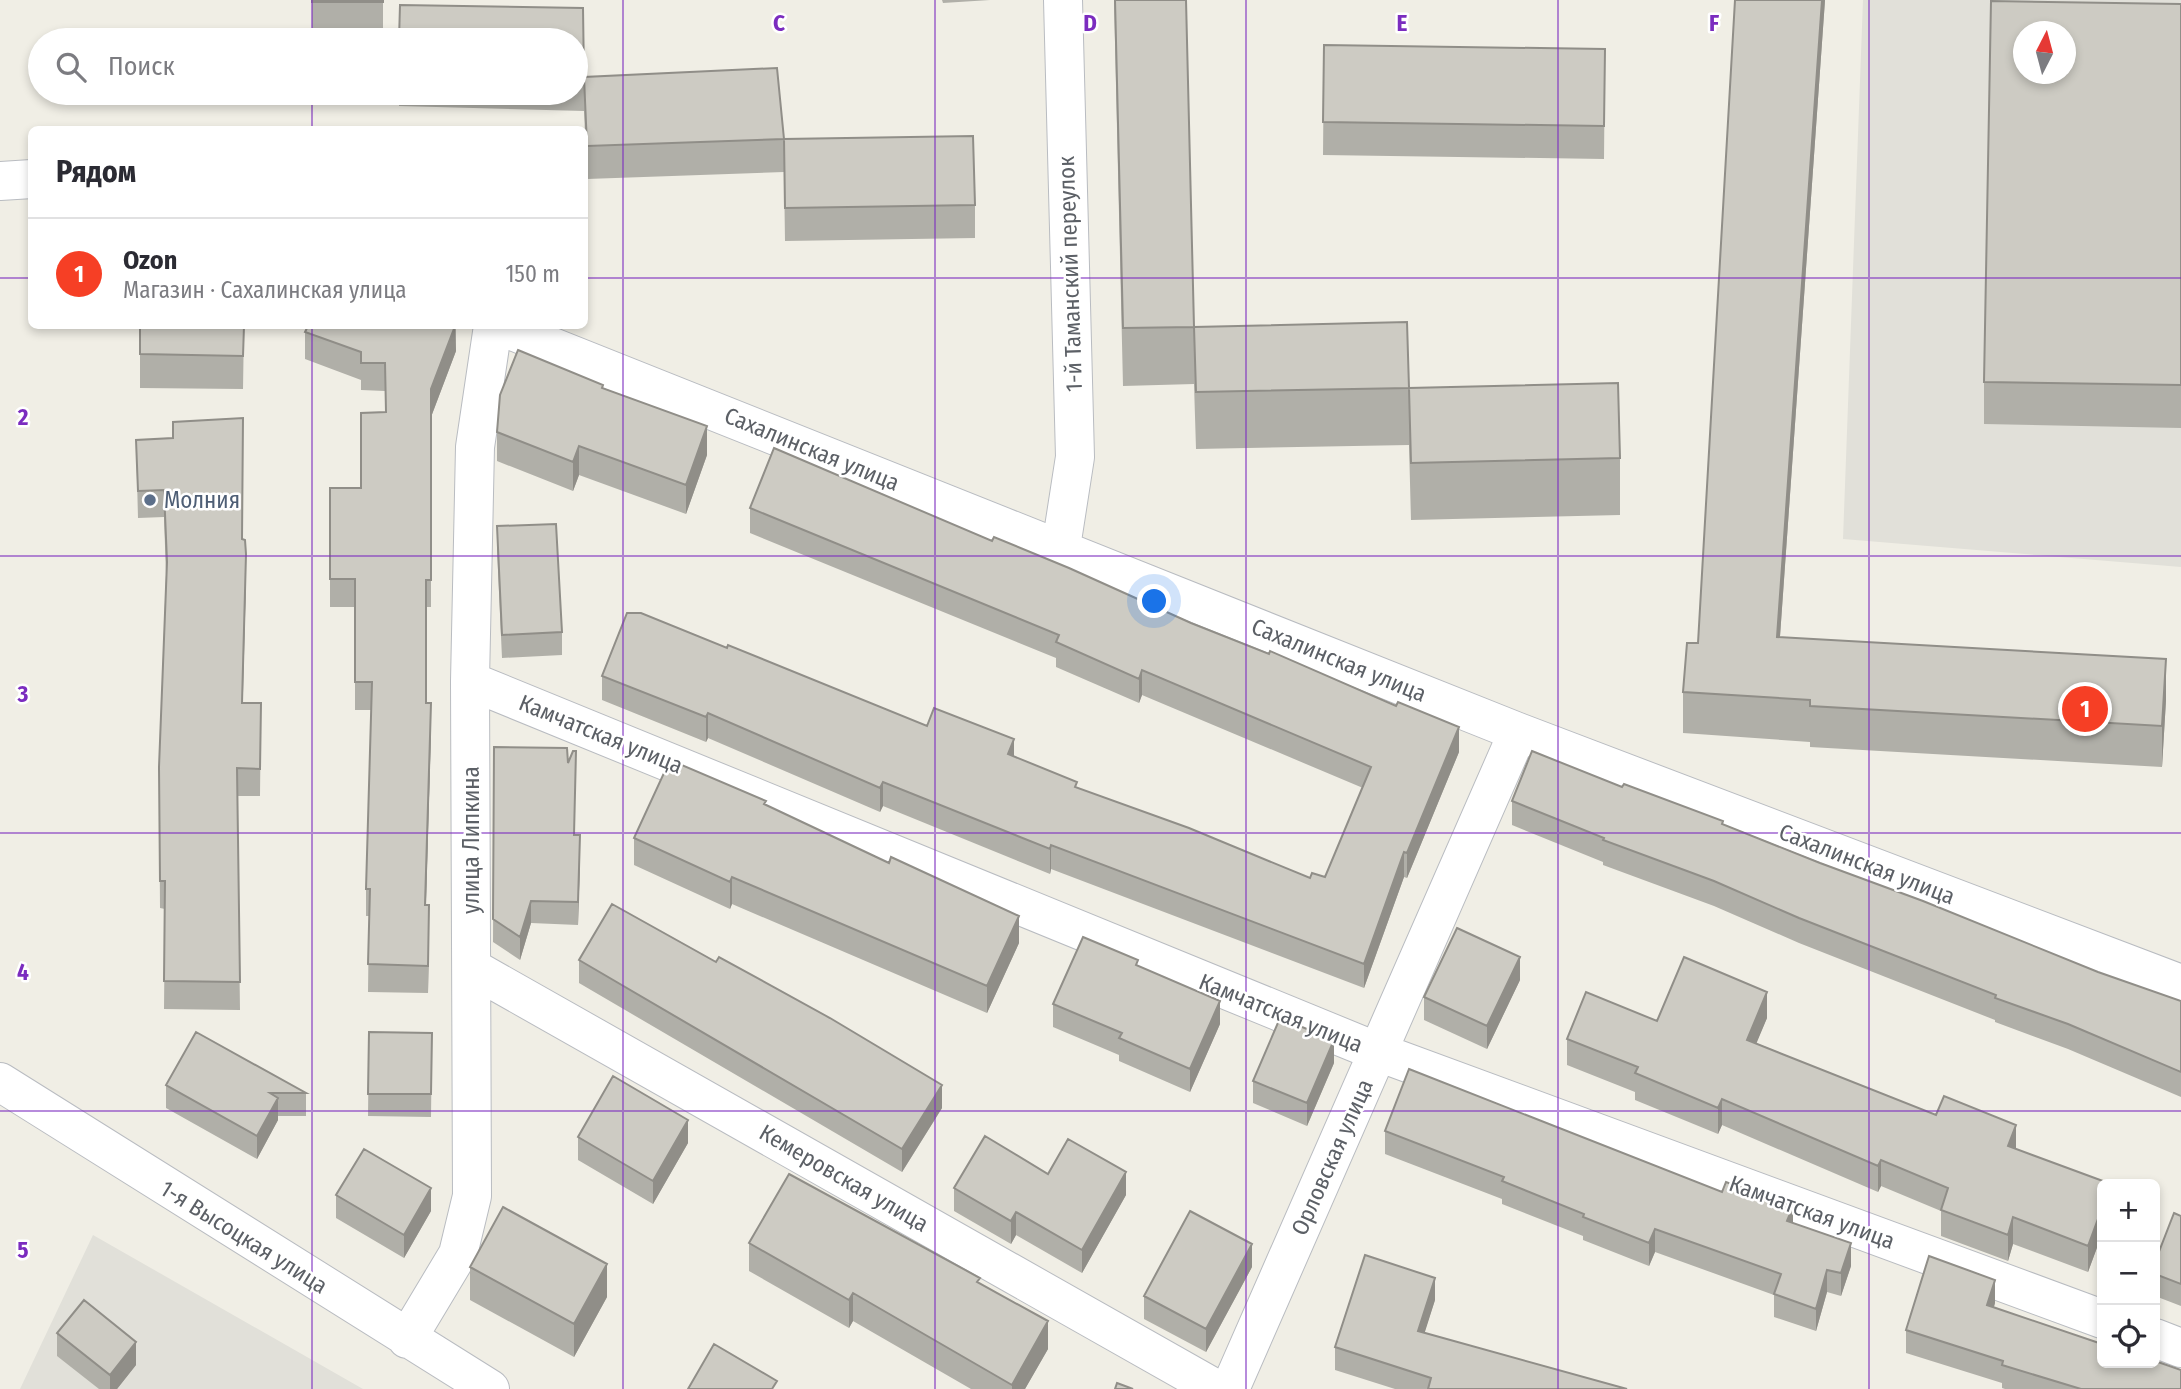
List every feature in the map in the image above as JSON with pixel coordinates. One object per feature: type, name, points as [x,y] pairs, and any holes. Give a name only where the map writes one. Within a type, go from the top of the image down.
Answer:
[{"type":"street","name":"1-й Таманский переулок","points":[[1061,547],[1075,457],[1063,0]]},
{"type":"street","points":[[0,181],[28,179]]},
{"type":"street","name":"улица Липкина","points":[[407,1339],[458,1254],[471,1196],[470,681],[475,447],[493,329]]},
{"type":"street","name":"Сахалинская улица","points":[[508,329],[1061,547],[1518,732],[2181,984]]},
{"type":"street","name":"Камчатская улица","points":[[470,681],[1378,1052],[2097,1317]]},
{"type":"street","name":"Орловская улица","points":[[1230,1389],[1518,732]]},
{"type":"street","name":"Кемеровская улица","points":[[472,968],[1216,1389]]},
{"type":"street","name":"1-я Высоцкая улица","points":[[0,1082],[490,1389]]},
{"type":"street","points":[[2160,1340],[2181,1348]]},
{"type":"shaded area","points":[[1863,0],[2181,0],[2181,567],[1843,539]]},
{"type":"shaded area","points":[[93,1235],[363,1389],[20,1389]]},
{"type":"building","points":[[383,0],[383,2],[312,2]]},
{"type":"building","points":[[1115,0],[1186,0],[1194,327],[1123,328]]},
{"type":"building","points":[[1735,0],[1822,0],[1777,637],[2166,659],[2162,726],[1810,706],[1810,700],[1683,692],[1687,643],[1698,643]]},
{"type":"building","points":[[1991,1],[2181,4],[2181,385],[1984,382]]},
{"type":"building","points":[[400,5],[583,8],[583,28],[399,28]]},
{"type":"building","points":[[1324,45],[1605,49],[1604,126],[1323,122]]},
{"type":"building","points":[[777,68],[784,139],[588,146],[585,105],[588,105],[588,77]]},
{"type":"building","points":[[973,136],[975,205],[785,208],[784,139]]},
{"type":"building","points":[[1407,322],[1409,388],[1196,392],[1194,327]]},
{"type":"building","points":[[140,329],[244,329],[243,356],[140,354]]},
{"type":"building","points":[[306,329],[454,329],[431,389],[431,580],[426,580],[426,703],[431,703],[425,905],[429,905],[428,966],[368,964],[370,889],[366,889],[372,682],[355,682],[355,579],[330,579],[330,488],[361,488],[361,413],[386,412],[385,363],[361,363],[361,352],[305,332]]},
{"type":"building","points":[[518,350],[603,385],[602,388],[707,426],[686,485],[579,446],[573,462],[497,432],[500,395]]},
{"type":"building","points":[[1618,383],[1620,458],[1411,463],[1409,388]]},
{"type":"building","points":[[243,418],[242,539],[245,540],[246,554],[242,703],[261,703],[260,769],[237,768],[240,982],[164,981],[165,881],[160,881],[159,767],[167,562],[164,490],[138,491],[136,440],[173,438],[173,422]]},
{"type":"building","points":[[774,448],[992,541],[994,537],[1069,568],[1191,623],[1269,654],[1270,651],[1396,706],[1398,702],[1459,727],[1407,853],[1404,852],[1364,964],[1051,845],[1050,849],[883,782],[880,788],[708,713],[706,717],[602,676],[627,613],[641,613],[727,648],[728,645],[927,726],[934,708],[1014,739],[1008,754],[1077,782],[1075,787],[1189,828],[1310,878],[1312,873],[1325,877],[1371,767],[1142,670],[1139,679],[1056,642],[1059,635],[750,508]]},
{"type":"building","points":[[556,524],[562,632],[502,635],[497,526]]},
{"type":"building","points":[[494,747],[567,748],[568,763],[573,751],[576,751],[574,835],[580,835],[578,902],[531,901],[520,937],[493,919]]},
{"type":"building","points":[[1532,751],[1622,787],[1624,784],[1723,821],[1722,824],[1820,863],[1923,901],[2098,972],[2181,1001],[2181,1072],[1512,801]]},
{"type":"building","points":[[670,760],[766,801],[764,804],[889,863],[891,857],[1019,916],[987,986],[732,877],[730,882],[634,838]]},
{"type":"building","points":[[612,904],[716,962],[719,957],[830,1018],[942,1085],[902,1149],[579,960]]},
{"type":"building","points":[[1457,928],[1520,957],[1487,1026],[1424,997]]},
{"type":"building","points":[[1083,937],[1138,960],[1136,965],[1220,1001],[1190,1069],[1119,1038],[1122,1033],[1053,1004]]},
{"type":"building","points":[[1684,957],[1767,992],[1747,1040],[1936,1115],[1944,1096],[2016,1125],[2008,1146],[2097,1179],[2097,1222],[2088,1246],[2013,1217],[2008,1235],[1941,1210],[1948,1188],[1881,1160],[1878,1166],[1722,1099],[1718,1108],[1635,1073],[1638,1067],[1567,1039],[1586,992],[1657,1021]]},
{"type":"building","points":[[1280,1018],[1334,1040],[1307,1103],[1253,1081]]},
{"type":"building","points":[[196,1032],[306,1093],[270,1093],[278,1098],[257,1136],[166,1085]]},
{"type":"building","points":[[369,1032],[432,1033],[431,1094],[368,1094]]},
{"type":"building","points":[[1409,1069],[1722,1192],[1726,1182],[1793,1206],[1787,1221],[1851,1243],[1841,1273],[1827,1270],[1816,1309],[1774,1294],[1781,1274],[1655,1229],[1649,1243],[1502,1181],[1504,1177],[1385,1131]]},
{"type":"building","points":[[613,1076],[688,1120],[653,1181],[578,1137]]},
{"type":"building","points":[[985,1136],[1048,1174],[1068,1139],[1126,1172],[1082,1250],[1016,1212],[1011,1221],[954,1188]]},
{"type":"building","points":[[364,1149],[431,1188],[404,1235],[336,1195]]},
{"type":"building","points":[[789,1174],[980,1278],[977,1282],[1048,1321],[1012,1385],[853,1293],[849,1300],[749,1243]]},
{"type":"building","points":[[503,1207],[607,1264],[574,1324],[470,1267]]},
{"type":"building","points":[[1190,1211],[1252,1244],[1206,1329],[1144,1296]]},
{"type":"building","points":[[2174,1213],[2181,1216],[2181,1284],[2160,1276],[2160,1249]]},
{"type":"building","points":[[1365,1255],[1435,1278],[1418,1331],[1627,1389],[1428,1389],[1431,1378],[1335,1347]]},
{"type":"building","points":[[1929,1256],[1995,1280],[1987,1305],[2097,1342],[2097,1368],[2160,1368],[2160,1363],[2181,1370],[2181,1389],[2081,1389],[2002,1365],[2003,1361],[1906,1330]]},
{"type":"building","points":[[84,1300],[136,1342],[110,1375],[57,1333]]},
{"type":"building","points":[[714,1344],[777,1381],[772,1389],[688,1389]]},
{"type":"building","points":[[1117,1383],[1133,1389],[1115,1389]]},
{"type":"place","name":"Молния","points":[[150,500]]},
{"type":"place","name":"Ozon","points":[[2085,709]]}]
